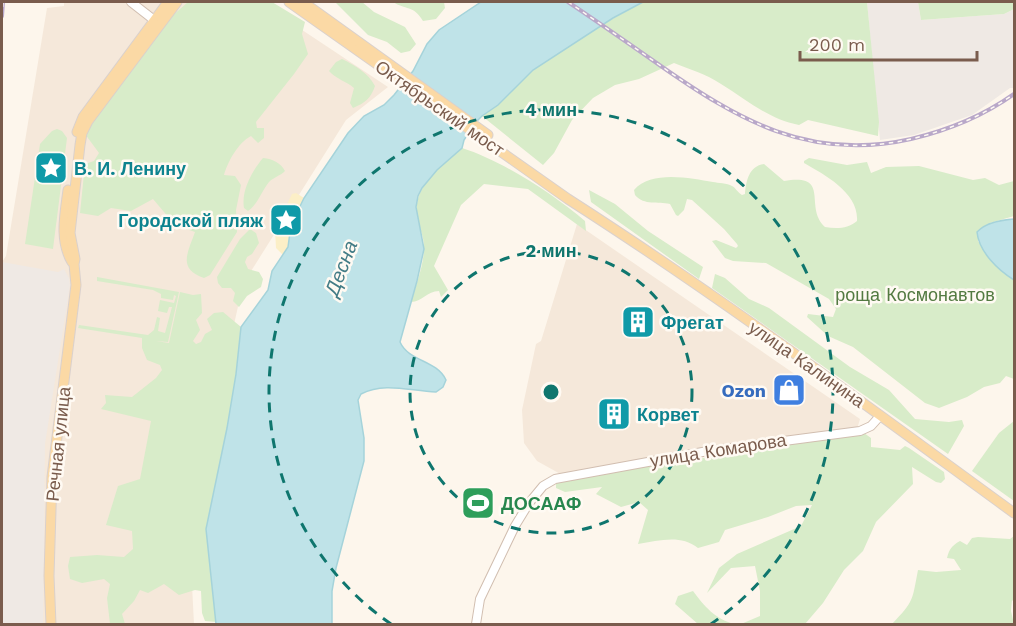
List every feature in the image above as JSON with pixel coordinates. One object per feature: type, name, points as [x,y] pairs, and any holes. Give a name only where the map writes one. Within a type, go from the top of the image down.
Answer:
[{"type":"main road","name":"Речная улица","points":[[51,624],[49,576],[52,477],[74,309],[75,259],[70,233],[82,133],[177,2]]},
{"type":"main road","points":[[290,2],[314,14]]},
{"type":"main road","points":[[303,2],[314,14]]},
{"type":"main road","name":"Речная улица","points":[[74,264],[66,250],[64,238],[72,155],[78,128],[83,117],[166,4]]},
{"type":"main road","name":"Октябрьский мост","points":[[314,14],[570,197]]},
{"type":"main road","name":"улица Калинина","points":[[570,197],[880,416]]},
{"type":"main road","points":[[880,416],[1014,513]]},
{"type":"street","points":[[131,2],[154,20]]},
{"type":"street","name":"улица Комарова","points":[[476,624],[480,598],[515,526],[543,486],[555,479],[708,451],[860,431],[871,426],[880,416]]},
{"type":"shaded area","points":[[64,2],[260,2],[388,87],[346,120],[243,284],[189,527],[194,624],[28,624],[2,337],[2,262],[6,256],[47,8],[64,6]]},
{"type":"shaded area","points":[[867,2],[918,2],[921,20],[1004,14],[1014,9],[1014,88],[1010,88],[972,115],[914,135],[880,140]]},
{"type":"shaded area","points":[[577,224],[860,419],[857,429],[564,476],[537,461],[524,443],[522,410],[536,344],[541,341]]},
{"type":"shaded area","points":[[2,262],[58,272],[64,269],[70,285],[45,444],[43,624],[2,624]]},
{"type":"green space","points":[[188,2],[272,2],[305,22],[302,34],[308,54],[256,122],[257,128],[264,128],[264,138],[258,143],[251,136],[246,139],[228,164],[224,175],[235,176],[241,185],[236,210],[237,232],[210,275],[204,278],[190,270],[187,265],[188,253],[195,232],[175,225],[153,199],[131,211],[111,208],[98,216],[80,213],[85,164],[94,161],[99,153],[85,134],[171,17]]},
{"type":"green space","points":[[335,2],[362,2],[374,12],[405,27],[416,44],[410,51],[401,53],[387,42],[368,35]]},
{"type":"green space","points":[[393,2],[444,2],[445,8],[436,19],[423,21],[413,10]]},
{"type":"green space","points":[[643,2],[867,2],[879,122],[878,136],[808,120],[799,125],[788,122],[758,108],[709,77],[674,63],[639,79],[615,85],[593,98],[572,120],[554,153],[543,165],[482,116],[546,60]]},
{"type":"green space","points":[[918,2],[1014,2],[1014,9],[1004,14],[921,20]]},
{"type":"green space","points":[[342,59],[361,70],[375,86],[367,100],[353,108],[350,103],[354,88],[329,71],[336,62]]},
{"type":"green space","points":[[57,129],[62,131],[67,138],[53,249],[25,244],[40,144],[52,131]]},
{"type":"green space","points":[[462,148],[494,161],[543,189],[585,221],[586,231],[528,189],[484,184],[461,205],[434,266],[448,290],[441,297],[439,291],[435,291],[411,302],[424,254],[423,238],[417,215],[419,195],[437,168]]},
{"type":"green space","points":[[263,158],[276,162],[285,171],[269,182],[248,211],[244,208],[244,195],[251,175]]},
{"type":"green space","name":"роща Космонавтов","points":[[809,158],[847,165],[867,162],[871,173],[886,167],[919,166],[973,180],[985,178],[999,185],[1014,181],[1014,216],[990,223],[978,241],[995,264],[1014,280],[1014,379],[1006,376],[1000,383],[984,387],[967,397],[939,408],[925,403],[853,347],[828,336],[807,317],[808,314],[833,317],[836,309],[829,299],[766,263],[733,261],[725,258],[712,241],[716,240],[736,248],[737,244],[692,200],[687,199],[684,210],[678,216],[670,204],[643,201],[635,195],[634,190],[650,180],[671,177],[728,184],[742,195],[745,194],[747,179],[752,171],[764,164],[784,181],[808,182],[812,187],[819,219],[825,227],[850,226],[857,221],[853,202],[839,186],[804,163]]},
{"type":"green space","points":[[589,190],[615,204],[648,231],[703,267],[699,279],[591,202]]},
{"type":"green space","points":[[250,229],[256,233],[259,243],[245,262],[248,269],[259,272],[263,279],[261,287],[247,296],[239,307],[233,301],[235,293],[231,288],[222,288],[217,277],[240,239]]},
{"type":"green space","name":"роща Космонавтов","points":[[715,274],[725,278],[749,299],[769,308],[850,367],[889,390],[915,419],[949,422],[962,420],[964,426],[948,454],[712,288]]},
{"type":"green space","points":[[97,277],[179,292],[168,342],[156,341],[169,343],[180,292],[201,294],[202,313],[196,320],[200,330],[193,341],[196,344],[212,330],[207,319],[214,313],[223,312],[241,327],[227,428],[206,529],[216,622],[205,621],[202,613],[201,591],[195,590],[179,595],[164,584],[148,593],[140,590],[122,614],[125,624],[110,624],[107,598],[110,584],[104,579],[82,583],[70,579],[68,566],[70,557],[97,555],[124,557],[133,549],[132,531],[106,525],[118,486],[140,479],[151,421],[101,409],[106,403],[105,395],[132,397],[156,378],[162,370],[160,365],[147,360],[142,348],[142,338],[78,328],[79,325],[148,335],[154,330],[157,317],[160,318],[158,331],[165,333],[172,307],[169,307],[167,313],[158,311],[160,300],[174,303],[176,296],[174,295],[173,300],[161,298],[161,294],[153,290],[97,281]]},
{"type":"green space","points":[[1014,421],[1014,501],[972,471],[999,433]]},
{"type":"green space","points":[[864,433],[871,438],[871,447],[900,450],[905,446],[909,448],[944,472],[945,479],[941,483],[936,482],[912,467],[913,484],[876,522],[863,551],[844,570],[823,603],[805,624],[741,624],[760,616],[760,591],[755,566],[731,568],[707,593],[719,568],[737,554],[801,526],[812,505],[796,506],[725,530],[719,542],[698,548],[677,540],[638,544],[648,510],[639,502],[621,507],[596,494],[602,487],[565,492],[556,488],[556,484],[561,480]]},
{"type":"green space","points":[[1014,536],[1014,602],[1012,600],[1011,611],[1014,624],[892,624],[911,600],[918,570],[936,572],[961,570],[954,559],[947,558],[951,548],[960,541],[967,545],[972,538],[1010,539]]},
{"type":"green space","points":[[693,591],[711,612],[735,624],[698,624],[675,604],[678,596]]},
{"type":"sand","name":"Городской пляж","points":[[296,193],[304,198],[284,256],[276,248],[275,229],[292,194]]},
{"type":"water","name":"Десна","points":[[481,2],[643,2],[613,18],[533,70],[498,105],[475,123],[464,140],[462,148],[437,170],[418,196],[416,207],[424,249],[400,342],[410,354],[436,368],[446,380],[443,387],[436,392],[379,388],[361,394],[358,400],[364,438],[364,461],[336,568],[332,591],[332,624],[216,624],[206,529],[227,428],[241,327],[268,290],[272,271],[288,247],[291,225],[304,198],[348,133],[364,116],[384,105],[394,95],[413,71],[427,44],[439,30]]},
{"type":"water","points":[[1014,219],[1014,280],[990,260],[981,247],[977,232],[989,224]]},
{"type":"railway","points":[[2,16],[3,2]]},
{"type":"railway","points":[[568,2],[717,103],[776,131],[807,140],[840,145],[874,145],[911,139],[965,121],[1014,94]]},
{"type":"place","name":"В. И. Ленину","points":[[51,168]]},
{"type":"place","name":"Городской пляж","points":[[286,220]]},
{"type":"place","name":"Фрегат","points":[[638,322]]},
{"type":"place","name":"Ozon","points":[[789,390]]},
{"type":"place","name":"Корвет","points":[[614,414]]},
{"type":"place","name":"ДОСААФ","points":[[478,503]]}]
